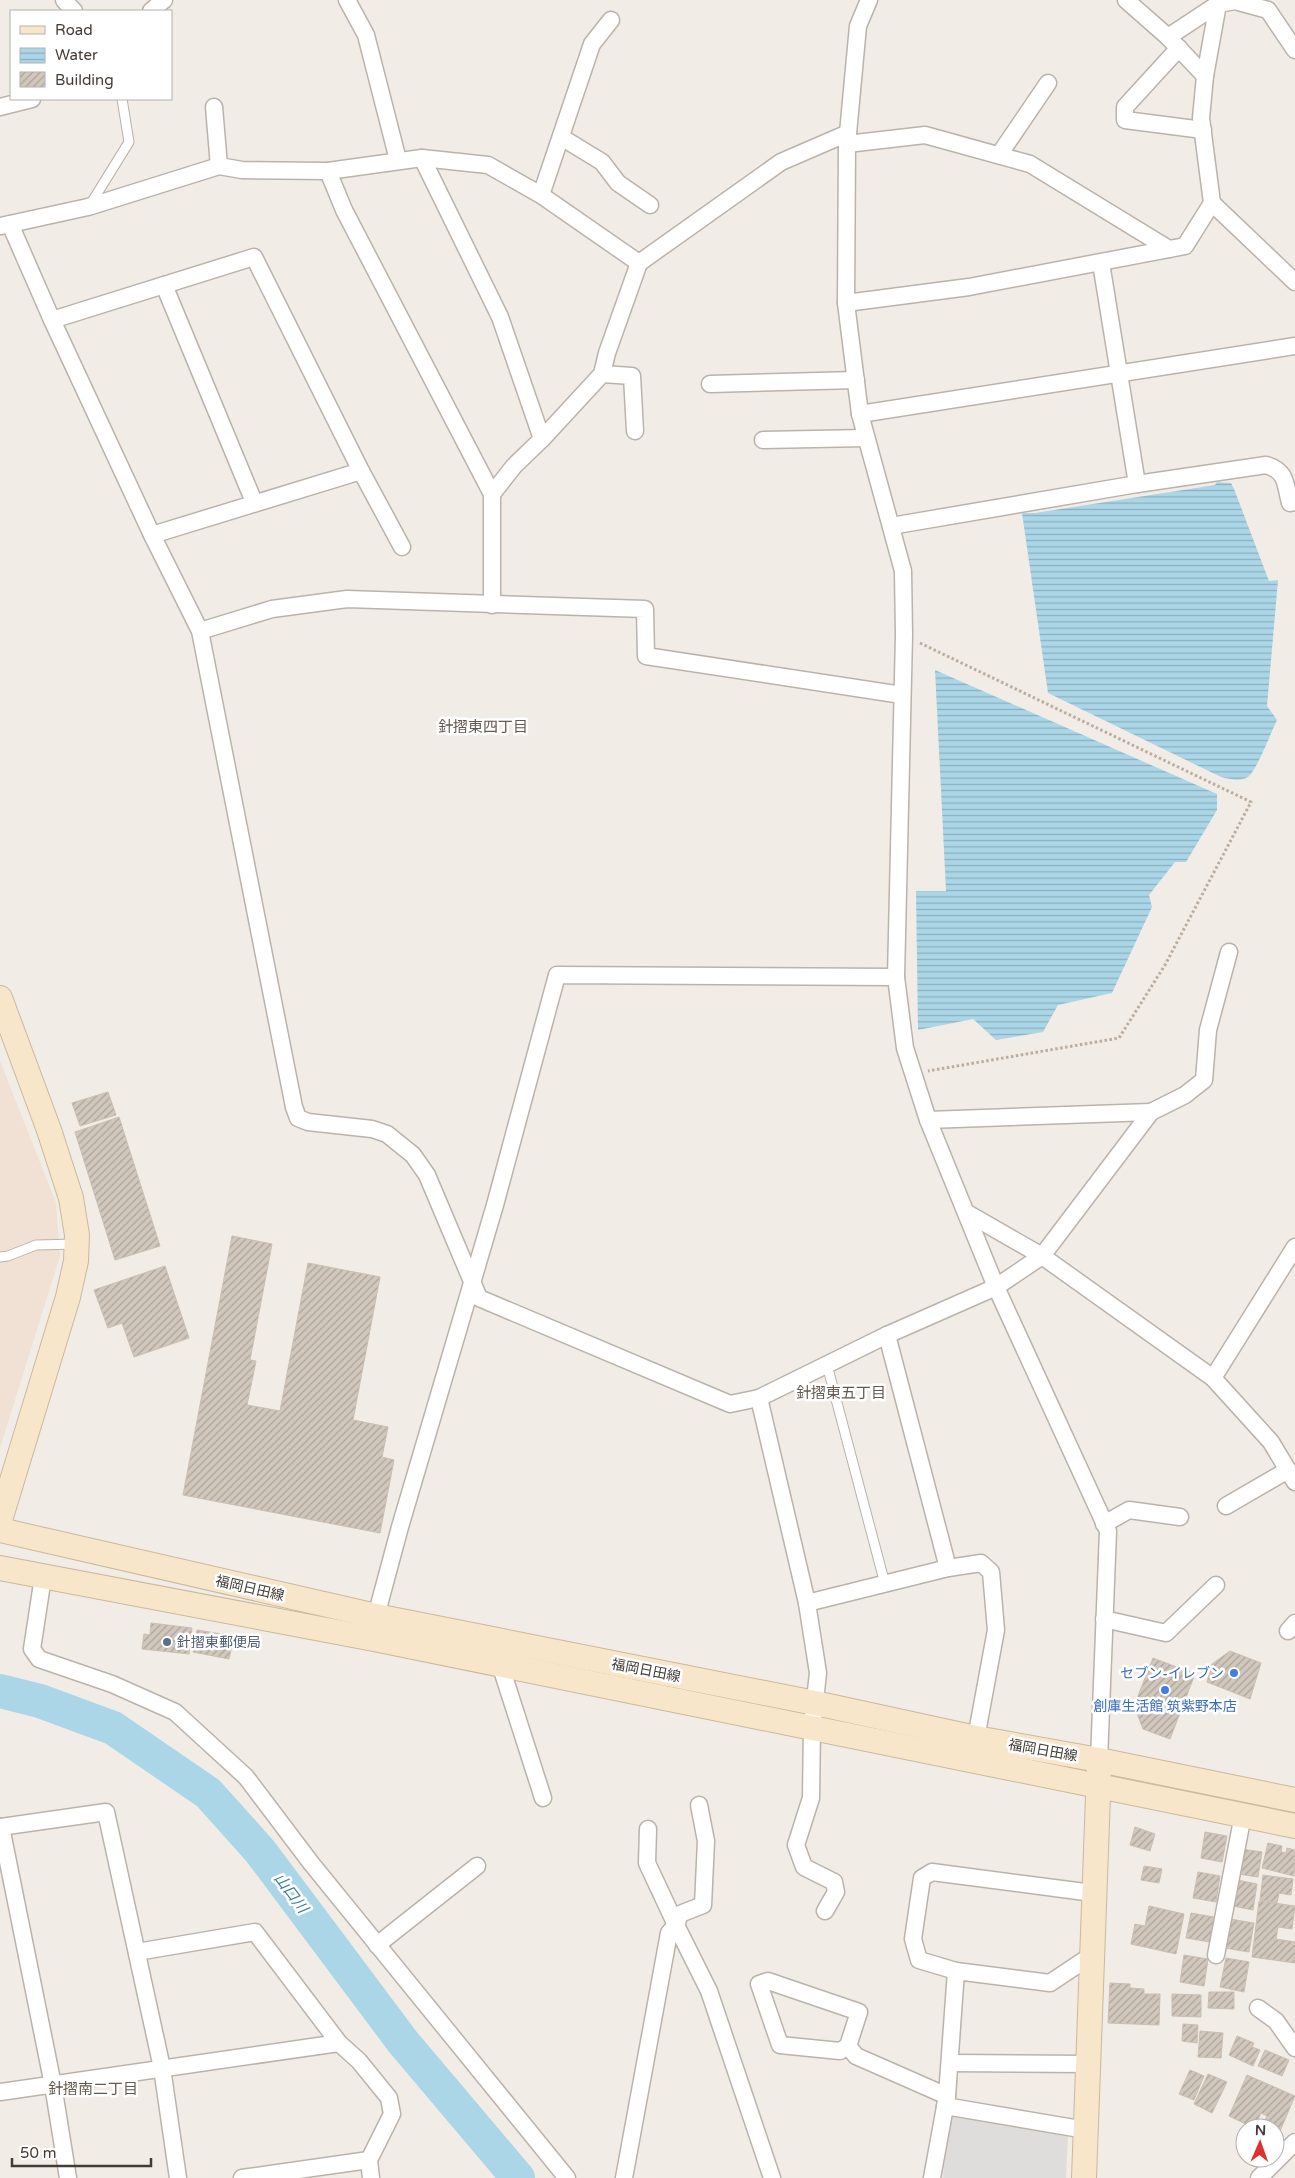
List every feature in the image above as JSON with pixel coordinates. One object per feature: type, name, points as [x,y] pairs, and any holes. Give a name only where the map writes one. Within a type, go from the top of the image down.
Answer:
[{"type":"main road","points":[[0,1520],[68,1297],[76,1261],[71,1198],[3,1011]]},
{"type":"main road","name":"福岡日田線","points":[[0,1530],[375,1627],[501,1653],[812,1728],[1295,1826]]},
{"type":"main road","name":"福岡日田線","points":[[0,1568],[42,1577],[375,1627]]},
{"type":"main road","name":"福岡日田線","points":[[501,1653],[815,1703],[976,1738],[1099,1760],[1295,1800]]},
{"type":"main road","points":[[1084,2178],[1099,1760]]},
{"type":"street","points":[[64,0],[73,10]]},
{"type":"street","points":[[151,10],[164,0]]},
{"type":"street","points":[[347,0],[366,35],[398,160]]},
{"type":"street","points":[[868,0],[858,26],[847,138],[846,303],[860,414],[903,571],[904,635],[896,977],[905,1048],[928,1120],[996,1287],[1108,1531],[1099,1760]]},
{"type":"street","points":[[1126,0],[1174,42],[1205,76]]},
{"type":"street","points":[[1203,130],[1125,120],[1125,107],[1174,42],[1217,2],[1235,1],[1268,10],[1295,50]]},
{"type":"street","points":[[846,303],[969,286],[1185,246],[1212,203],[1201,118],[1205,76],[1217,2]]},
{"type":"street","points":[[541,195],[592,44],[611,20]]},
{"type":"street","points":[[999,155],[1048,83]]},
{"type":"street","points":[[0,107],[28,100]]},
{"type":"street","points":[[214,107],[219,166]]},
{"type":"street","points":[[492,494],[514,466],[542,440],[602,374],[607,353],[639,263],[781,162],[847,138],[925,135],[1030,164],[1169,249]]},
{"type":"street","points":[[561,137],[602,162],[618,183],[650,204]]},
{"type":"street","points":[[422,158],[500,317],[542,440]]},
{"type":"street","points":[[639,263],[541,195],[488,165],[422,158],[328,171],[242,170],[219,166],[88,207],[5,225],[200,631],[294,1107],[298,1118],[308,1122],[372,1129],[387,1134],[413,1155],[427,1175],[479,1298],[730,1404],[759,1398],[887,1335],[996,1287],[1042,1256],[1151,1112]]},
{"type":"street","points":[[328,171],[344,210],[492,494],[492,605]]},
{"type":"street","points":[[1212,203],[1295,282]]},
{"type":"street","points":[[52,320],[254,257],[361,471],[402,547]]},
{"type":"street","points":[[1101,263],[1137,484]]},
{"type":"street","points":[[164,285],[254,502]]},
{"type":"street","points":[[860,414],[1295,346]]},
{"type":"street","points":[[602,374],[632,376],[635,431]]},
{"type":"street","points":[[710,384],[856,380]]},
{"type":"street","points":[[764,440],[866,438]]},
{"type":"street","points":[[891,526],[1137,484],[1266,465],[1275,468],[1283,474],[1290,503],[1295,502]]},
{"type":"street","points":[[152,534],[361,471]]},
{"type":"street","points":[[200,631],[272,609],[347,599],[645,610],[646,656],[902,695]]},
{"type":"street","points":[[928,1120],[1151,1112],[1186,1095],[1204,1080],[1208,1030],[1229,952]]},
{"type":"street","points":[[375,1627],[557,975],[896,977]]},
{"type":"street","points":[[967,1213],[1042,1256],[1213,1378],[1271,1442],[1291,1476],[1226,1506]]},
{"type":"street","points":[[1213,1378],[1295,1247]]},
{"type":"street","points":[[887,1335],[948,1568]]},
{"type":"street","points":[[759,1398],[807,1603],[818,1673],[812,1728],[812,1798],[796,1845],[804,1867],[834,1882],[836,1892],[825,1912]]},
{"type":"street","points":[[1104,1524],[1129,1510],[1180,1517]]},
{"type":"street","points":[[807,1603],[948,1568],[981,1563],[991,1572],[996,1630],[976,1738]]},
{"type":"street","points":[[42,1577],[32,1649],[39,1659],[112,1684],[175,1712],[246,1777],[311,1863],[568,2178]]},
{"type":"street","points":[[1104,1619],[1166,1633],[1216,1585]]},
{"type":"street","points":[[501,1653],[543,1798]]},
{"type":"street","points":[[624,2178],[669,1933],[676,1925],[680,1914],[703,1905],[706,1841],[699,1805]]},
{"type":"street","points":[[68,2178],[53,2085],[1,1827],[106,1812],[162,2068],[178,2178]]},
{"type":"street","points":[[1216,1955],[1243,1815]]},
{"type":"street","points":[[648,1828],[647,1863],[708,1992],[772,2178]]},
{"type":"street","points":[[377,1945],[477,1866]]},
{"type":"street","points":[[1092,1955],[1050,1983],[956,1971],[920,1960],[913,1939],[922,1878],[932,1872],[1093,1893]]},
{"type":"street","points":[[137,1952],[255,1932],[339,2043],[359,2061],[389,2098],[392,2114],[369,2160],[371,2178]]},
{"type":"street","points":[[932,2178],[946,2101],[956,1971]]},
{"type":"street","points":[[768,1981],[859,2012],[848,2046],[840,2051],[780,2045],[759,1984],[768,1981]]},
{"type":"street","points":[[1258,2008],[1276,2021],[1295,2048]]},
{"type":"street","points":[[0,2092],[339,2043]]},
{"type":"street","points":[[848,2046],[856,2056],[946,2101],[1086,2130]]},
{"type":"street","points":[[950,2063],[1088,2064]]},
{"type":"street","points":[[1260,2178],[1295,2142]]},
{"type":"street","points":[[242,2178],[369,2160]]},
{"type":"lane","points":[[88,207],[129,142],[122,100]]},
{"type":"lane","points":[[0,1256],[8,1256],[36,1245],[76,1244]]},
{"type":"lane","points":[[827,1365],[885,1584]]},
{"type":"path","points":[[904,635],[1251,802],[1165,965],[1119,1038],[913,1074]]},
{"type":"shaded area","points":[[0,1061],[56,1203],[60,1256],[0,1448]]},
{"type":"shaded area","points":[[949,2113],[1068,2135],[1066,2178],[943,2178]]},
{"type":"water","points":[[1217,482],[1231,483],[1269,581],[1278,580],[1267,706],[1277,720],[1252,773],[1245,779],[1238,780],[1221,777],[1048,693],[1022,513],[1035,513],[1215,485]]},
{"type":"water","points":[[935,670],[1217,794],[1217,810],[1186,862],[1175,862],[1149,895],[1152,907],[1112,993],[1058,1005],[1043,1032],[996,1040],[973,1019],[918,1030],[916,891],[946,891]]},
{"type":"building","points":[[108,1092],[116,1115],[80,1126],[72,1103]]},
{"type":"building","points":[[119,1117],[160,1246],[115,1260],[75,1132]]},
{"type":"building","points":[[232,1236],[272,1244],[250,1360],[256,1361],[247,1405],[280,1411],[308,1263],[380,1277],[353,1420],[388,1427],[382,1457],[394,1460],[380,1533],[183,1495]]},
{"type":"building","points":[[165,1266],[189,1338],[134,1357],[122,1323],[108,1328],[94,1290]]},
{"type":"building","name":"針摺東郵便局","points":[[151,1623],[192,1628],[189,1654],[142,1649],[144,1634],[150,1635]]},
{"type":"building","points":[[197,1630],[234,1636],[229,1659],[193,1652]]},
{"type":"building","name":"セブン-イレブン","points":[[1230,1651],[1261,1663],[1250,1699],[1207,1682],[1212,1664]]},
{"type":"building","name":"創庫生活館 筑紫野本店","points":[[1153,1658],[1195,1674],[1170,1739],[1143,1729],[1134,1706]]},
{"type":"building","points":[[1135,1827],[1155,1834],[1150,1851],[1130,1845]]},
{"type":"building","points":[[1205,1832],[1227,1836],[1222,1862],[1201,1858]]},
{"type":"building","points":[[1268,1843],[1282,1846],[1281,1852],[1286,1853],[1287,1848],[1295,1850],[1294,1876],[1262,1868]]},
{"type":"building","points":[[1241,1849],[1262,1852],[1258,1877],[1238,1874]]},
{"type":"building","points":[[1144,1866],[1162,1869],[1159,1883],[1141,1880]]},
{"type":"building","points":[[1198,1872],[1220,1876],[1216,1902],[1193,1898]]},
{"type":"building","points":[[1263,1875],[1293,1879],[1291,1895],[1279,1893],[1277,1903],[1260,1900]]},
{"type":"building","points":[[1237,1880],[1257,1884],[1253,1910],[1233,1906]]},
{"type":"building","points":[[1259,1901],[1295,1906],[1292,1929],[1278,1927],[1276,1939],[1295,1942],[1295,1963],[1252,1957]]},
{"type":"building","points":[[1149,1906],[1184,1914],[1176,1954],[1131,1944],[1135,1924],[1145,1926]]},
{"type":"building","points":[[1191,1913],[1214,1917],[1210,1942],[1186,1938]]},
{"type":"building","points":[[1230,1919],[1254,1923],[1249,1952],[1225,1948]]},
{"type":"building","points":[[1184,1955],[1208,1959],[1204,1986],[1180,1982]]},
{"type":"building","points":[[1226,1958],[1249,1962],[1244,1992],[1220,1987]]},
{"type":"building","points":[[1110,1983],[1130,1984],[1130,1988],[1144,1989],[1144,1994],[1160,1994],[1159,2025],[1108,2023]]},
{"type":"building","points":[[1209,1992],[1234,1992],[1234,2009],[1208,2008]]},
{"type":"building","points":[[1172,1994],[1201,1995],[1201,2017],[1172,2016]]},
{"type":"building","points":[[1183,2024],[1198,2025],[1197,2043],[1182,2041]]},
{"type":"building","points":[[1200,2031],[1223,2033],[1221,2058],[1198,2057]]},
{"type":"building","points":[[1237,2036],[1254,2043],[1252,2047],[1260,2050],[1253,2066],[1229,2055]]},
{"type":"building","points":[[1265,2050],[1289,2060],[1282,2076],[1258,2066]]},
{"type":"building","points":[[1190,2070],[1204,2076],[1194,2100],[1179,2094]]},
{"type":"building","points":[[1208,2074],[1227,2082],[1212,2113],[1194,2104]]},
{"type":"building","points":[[1247,2075],[1295,2096],[1285,2119],[1266,2118],[1267,2116],[1261,2113],[1259,2118],[1235,2119],[1229,2116]]},
{"type":"waterway","name":"山口川","points":[[0,1691],[40,1701],[113,1728],[208,1793],[260,1851],[403,2042],[518,2178]]},
{"type":"place","name":"針摺東郵便局","points":[[167,1642]]},
{"type":"place","name":"セブン-イレブン","points":[[1234,1673]]},
{"type":"place","name":"創庫生活館 筑紫野本店","points":[[1165,1690]]},
{"type":"district","name":"針摺東四丁目","points":[[483,727]]},
{"type":"district","name":"針摺東五丁目","points":[[841,1393]]},
{"type":"district","name":"針摺南二丁目","points":[[93,2089]]}]
